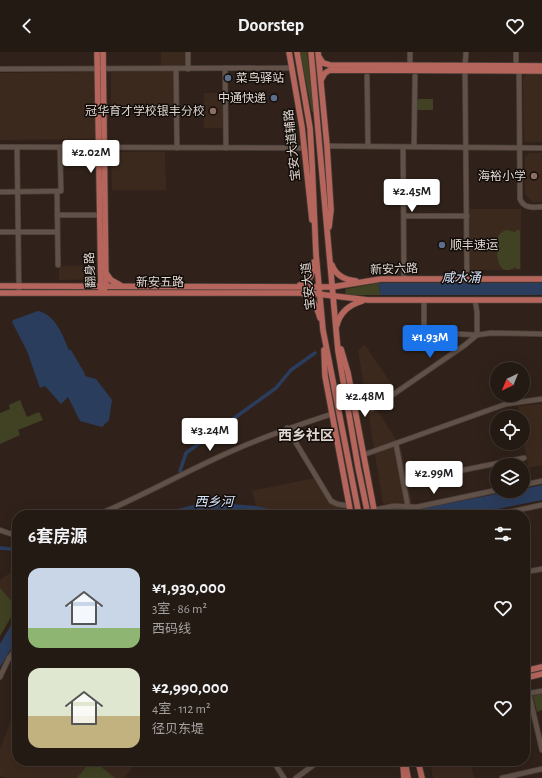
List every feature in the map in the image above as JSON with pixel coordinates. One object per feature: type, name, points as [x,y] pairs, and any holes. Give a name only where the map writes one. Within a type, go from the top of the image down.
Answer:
[{"type":"main road","name":"翻身路","points":[[97,52],[100,68],[102,147],[102,293]]},
{"type":"main road","name":"翻身路","points":[[100,68],[103,52]]},
{"type":"main road","name":"宝安大道辅路","points":[[289,52],[299,104],[305,148],[310,212],[315,236]]},
{"type":"main road","name":"宝安大道","points":[[297,52],[310,128],[316,254],[324,330],[357,510]]},
{"type":"main road","name":"宝安大道","points":[[311,52],[336,329],[342,375],[367,510]]},
{"type":"main road","points":[[318,54],[321,60],[326,64],[410,68]]},
{"type":"main road","points":[[315,236],[317,241],[321,243],[326,241],[331,210],[326,131],[318,54]]},
{"type":"main road","points":[[321,82],[325,73],[330,70],[518,68],[542,66]]},
{"type":"main road","points":[[518,68],[542,71]]},
{"type":"main road","points":[[304,140],[307,109]]},
{"type":"main road","points":[[317,111],[326,131]]},
{"type":"main road","points":[[306,168],[313,181]]},
{"type":"main road","points":[[329,251],[333,268],[338,274],[347,280],[361,282]]},
{"type":"main road","points":[[293,286],[305,283],[309,280],[316,254]]},
{"type":"main road","points":[[85,286],[95,282],[103,272],[114,282],[124,286]]},
{"type":"main road","name":"新安六路","points":[[319,287],[332,287],[376,279],[542,279]]},
{"type":"main road","name":"新安五路","points":[[0,286],[319,287]]},
{"type":"main road","name":"新安五路","points":[[0,293],[320,294]]},
{"type":"main road","points":[[295,293],[305,294],[312,300],[317,309],[324,330],[325,369],[350,510]]},
{"type":"main road","points":[[320,294],[368,300],[542,300]]},
{"type":"main road","points":[[368,300],[352,304],[345,309],[338,319],[336,329],[348,373],[375,510]]},
{"type":"main road","points":[[358,467],[371,494]]},
{"type":"main road","points":[[343,474],[356,500]]},
{"type":"main road","points":[[530,670],[542,667]]},
{"type":"main road","points":[[530,677],[542,674]]},
{"type":"main road","points":[[404,766],[404,778]]},
{"type":"main road","points":[[405,766],[408,778]]},
{"type":"main road","points":[[417,766],[418,778]]},
{"type":"main road","points":[[418,766],[422,778]]},
{"type":"street","points":[[188,52],[188,68]]},
{"type":"street","points":[[410,52],[410,68]]},
{"type":"street","points":[[466,52],[467,280]]},
{"type":"street","points":[[516,52],[518,68],[520,199],[523,204],[530,207],[542,207]]},
{"type":"street","points":[[225,68],[226,148]]},
{"type":"street","points":[[0,69],[292,68]]},
{"type":"street","points":[[176,69],[177,148]]},
{"type":"street","points":[[367,76],[368,146]]},
{"type":"street","points":[[414,147],[415,76]]},
{"type":"street","points":[[327,146],[542,148]]},
{"type":"street","points":[[0,147],[305,148]]},
{"type":"street","points":[[17,147],[19,293]]},
{"type":"street","points":[[0,192],[61,191],[60,147]]},
{"type":"street","points":[[403,147],[404,279]]},
{"type":"street","points":[[57,191],[58,265]]},
{"type":"street","points":[[57,215],[102,215]]},
{"type":"street","points":[[404,216],[467,216]]},
{"type":"street","points":[[0,232],[57,232]]},
{"type":"street","points":[[424,300],[424,332],[542,334]]},
{"type":"street","points":[[372,409],[465,345],[476,334],[477,312],[475,300]]},
{"type":"street","points":[[363,455],[506,404],[542,400]]},
{"type":"street","points":[[108,510],[170,482],[232,451],[287,428],[332,414]]},
{"type":"street","points":[[287,428],[332,501],[337,504],[349,506]]},
{"type":"street","points":[[396,444],[408,507]]},
{"type":"street","points":[[403,482],[490,465]]},
{"type":"street","points":[[530,484],[542,481]]},
{"type":"street","points":[[381,510],[394,506],[417,507],[490,491]]},
{"type":"street","points":[[518,510],[542,505]]},
{"type":"street","points":[[0,530],[12,534]]},
{"type":"street","points":[[530,571],[542,569]]},
{"type":"street","points":[[0,677],[12,654]]},
{"type":"street","points":[[530,693],[542,691]]},
{"type":"street","points":[[530,705],[542,750]]},
{"type":"street","points":[[276,766],[284,778]]},
{"type":"street","points":[[296,778],[313,766]]},
{"type":"street","points":[[502,778],[542,769]]},
{"type":"shaded area","points":[[161,52],[187,52],[187,66],[161,66]]},
{"type":"shaded area","points":[[176,71],[177,107],[111,107],[111,72]]},
{"type":"shaded area","points":[[95,72],[96,139],[0,140],[0,73]]},
{"type":"shaded area","points":[[527,74],[542,74],[542,142],[524,142],[523,79]]},
{"type":"shaded area","name":"冠华育才学校银丰分校","points":[[204,93],[222,93],[222,128],[204,128]]},
{"type":"shaded area","points":[[111,152],[165,152],[166,190],[112,190]]},
{"type":"shaded area","name":"海裕小学","points":[[530,153],[542,153],[542,202],[533,202],[525,194],[525,157]]},
{"type":"shaded area","points":[[470,209],[521,209],[521,270],[470,270]]},
{"type":"shaded area","points":[[59,266],[96,266],[97,279],[59,280]]},
{"type":"shaded area","points":[[365,345],[394,388],[373,403],[401,448],[412,503],[383,504],[358,350]]},
{"type":"shaded area","points":[[542,404],[542,465],[530,468],[530,458],[526,458],[525,450],[530,450],[530,410],[519,410],[518,406]]},
{"type":"shaded area","points":[[315,478],[330,503],[345,507],[346,510],[274,510],[256,506],[252,491]]},
{"type":"shaded area","points":[[12,572],[12,601],[0,588],[0,580]]},
{"type":"shaded area","points":[[12,718],[12,766],[129,766],[132,768],[124,778],[8,778],[0,776],[0,749]]},
{"type":"shaded area","points":[[431,766],[471,766],[474,778],[433,778]]},
{"type":"green space","points":[[300,52],[307,52],[314,112],[312,112]]},
{"type":"green space","points":[[417,99],[433,99],[433,110],[417,110]]},
{"type":"green space","points":[[507,230],[516,232],[516,230],[520,230],[520,269],[516,269],[516,267],[506,270],[500,266],[497,253],[497,238],[501,232]]},
{"type":"green space","points":[[379,283],[380,295],[345,294],[346,289]]},
{"type":"green space","points":[[20,400],[27,417],[39,412],[43,420],[18,430],[20,435],[0,444],[0,413],[10,409],[9,405]]},
{"type":"green space","points":[[0,588],[12,601],[12,616],[0,636]]},
{"type":"green space","points":[[542,694],[542,710],[537,712],[533,696]]},
{"type":"green space","points":[[87,766],[100,766],[115,778],[77,778]]},
{"type":"water","points":[[379,283],[542,283],[542,295],[380,295]]},
{"type":"water","points":[[38,311],[49,316],[54,321],[85,376],[96,379],[112,400],[109,420],[102,427],[80,421],[68,397],[61,404],[45,386],[40,388],[27,351],[12,322],[13,320]]},
{"type":"water","points":[[542,485],[542,500],[492,510],[415,510],[490,495],[490,498],[530,498],[530,488]]},
{"type":"water","points":[[206,502],[256,506],[274,510],[173,510]]},
{"type":"water","points":[[12,624],[12,647],[0,667],[0,644]]},
{"type":"waterway","points":[[180,471],[186,453],[276,388],[291,370],[315,353]]},
{"type":"waterway","points":[[0,548],[12,549]]},
{"type":"place","name":"菜鸟驿站","points":[[228,78]]},
{"type":"place","name":"中通快递","points":[[274,98]]},
{"type":"place","name":"冠华育才学校银丰分校","points":[[213,111]]},
{"type":"place","name":"海裕小学","points":[[534,176]]},
{"type":"place","name":"顺丰速运","points":[[442,245]]},
{"type":"district","name":"西乡社区","points":[[306,436]]},
{"type":"water label","name":"咸水涌","points":[[461,278]]},
{"type":"water label","name":"西乡河","points":[[214,502]]}]
